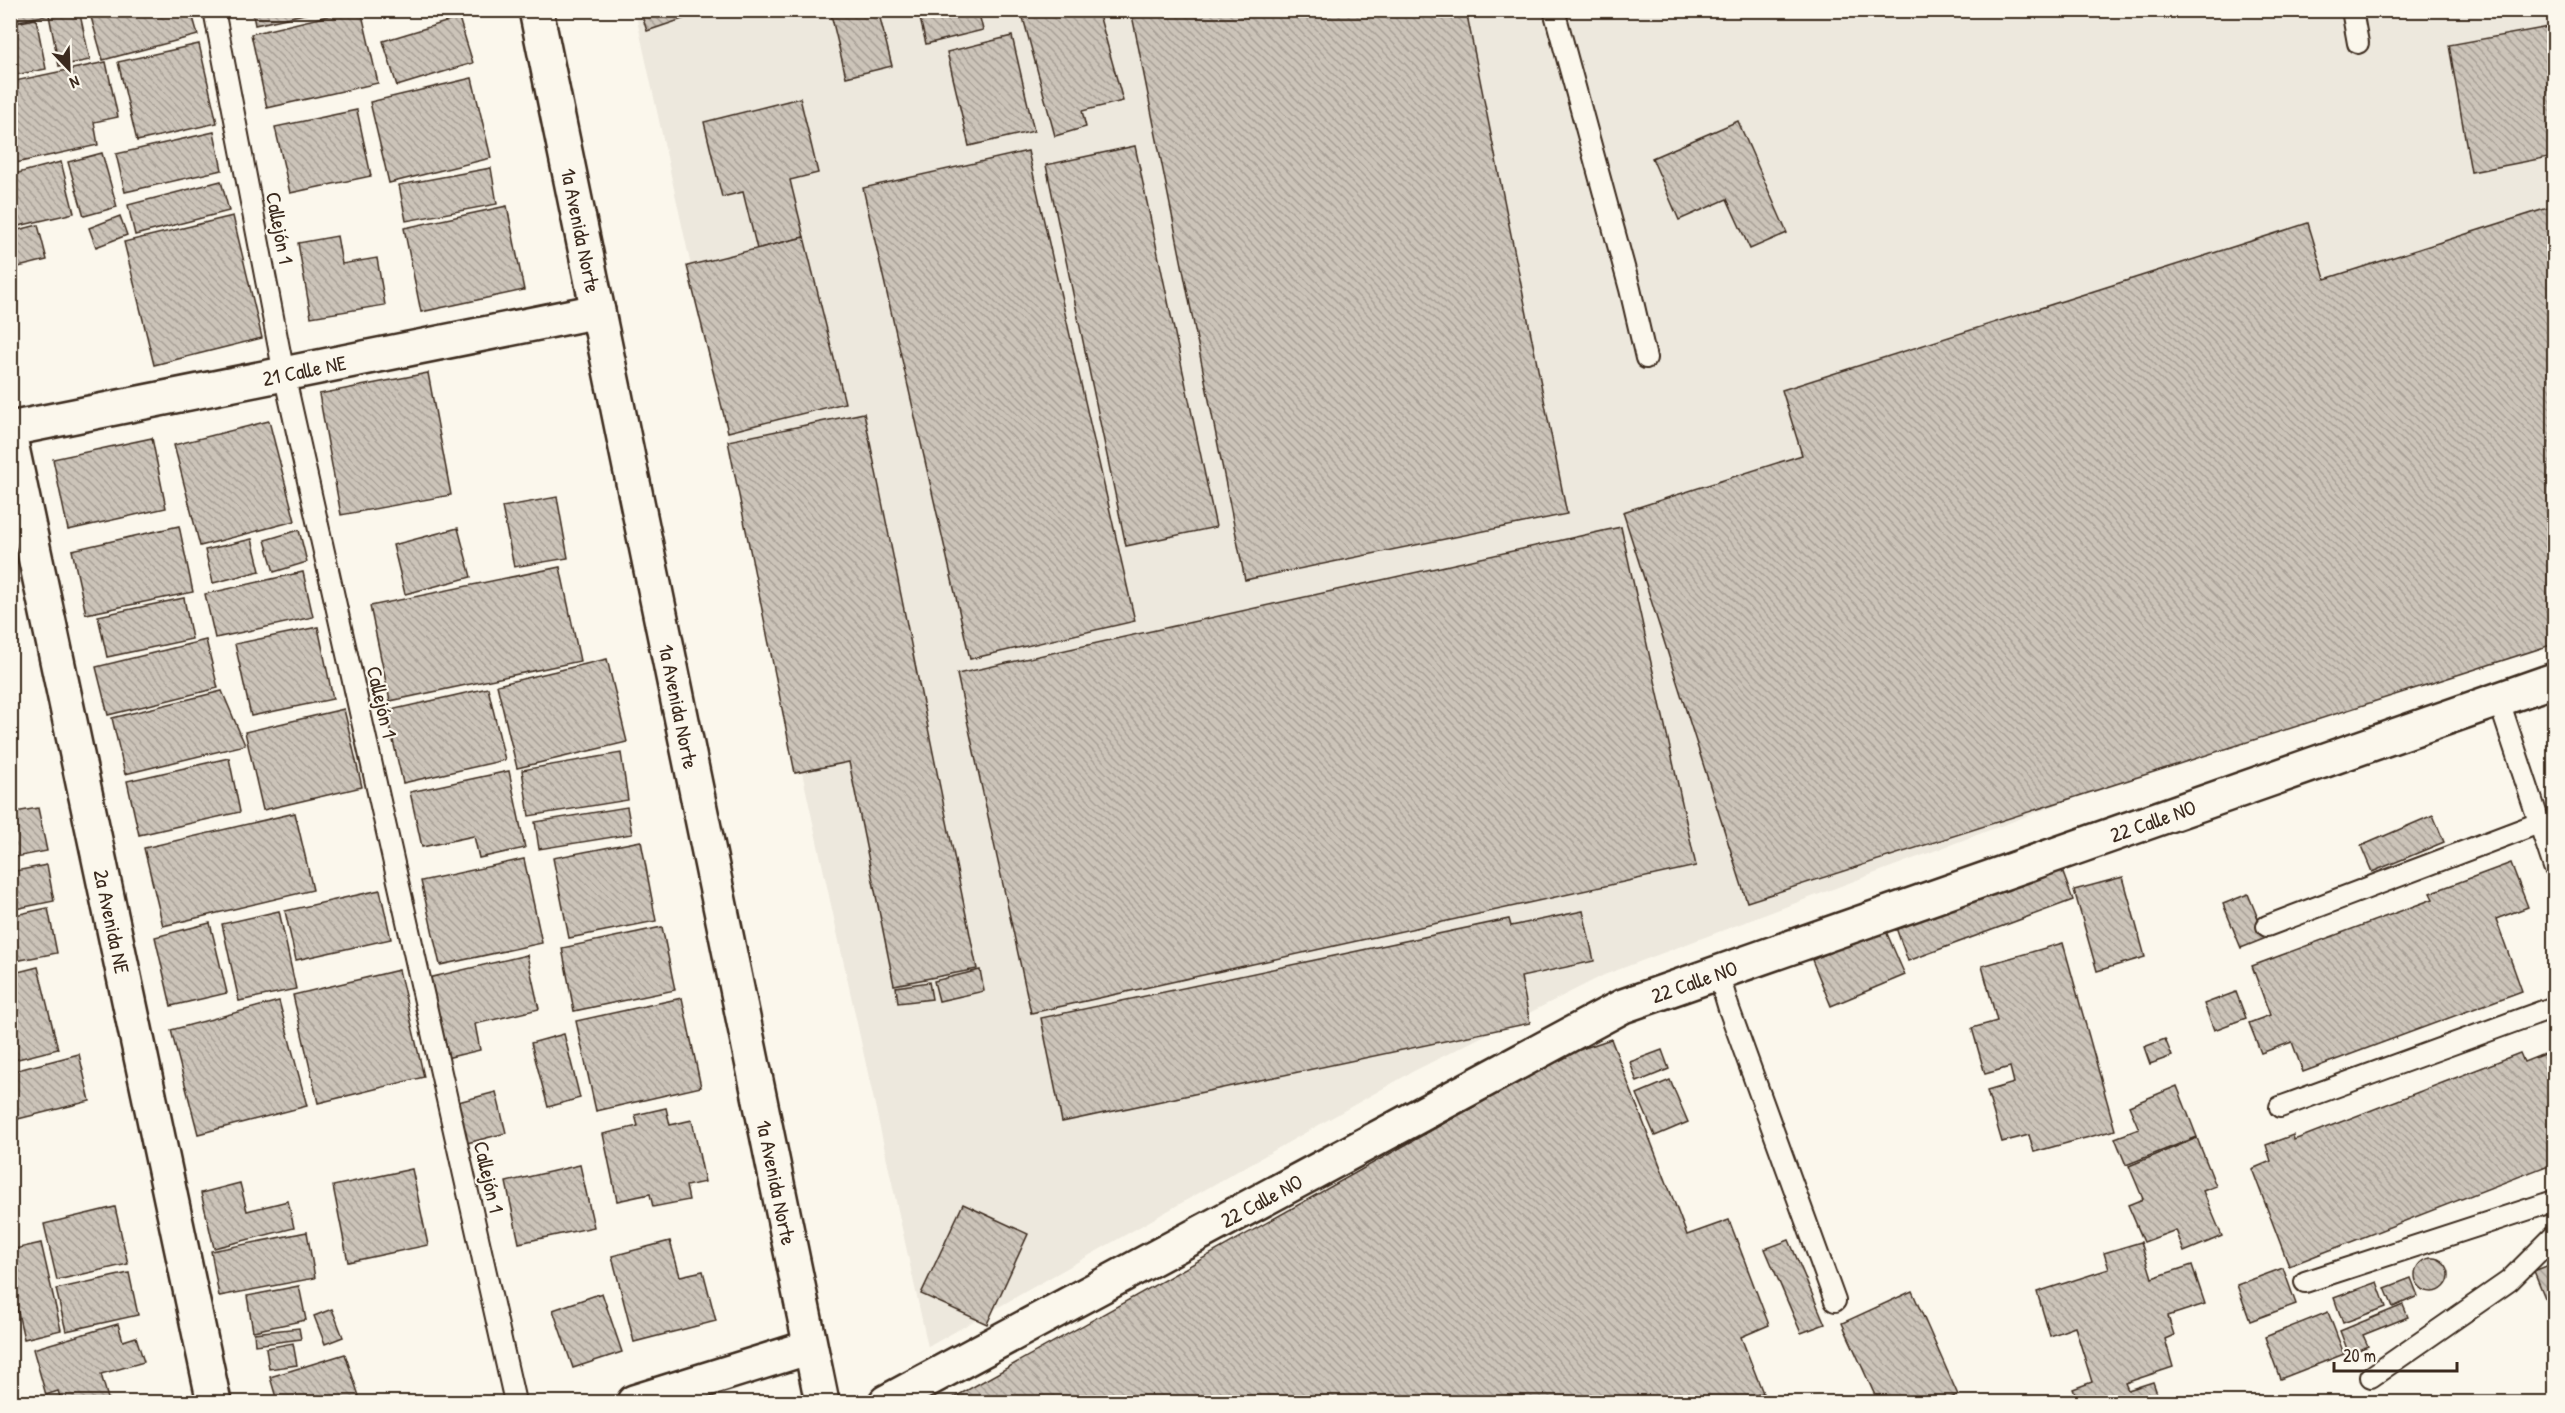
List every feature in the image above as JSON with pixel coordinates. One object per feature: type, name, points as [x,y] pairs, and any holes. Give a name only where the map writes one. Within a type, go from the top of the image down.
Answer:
[{"type":"street","name":"1a Avenida Norte","points":[[536,10],[822,1402]]},
{"type":"street","name":"21 Calle NE","points":[[10,429],[598,311]]},
{"type":"street","name":"2a Avenida NE","points":[[10,438],[214,1402]]},
{"type":"street","name":"22 Calle NO","points":[[886,1402],[1623,1006],[2554,680]]},
{"type":"street","points":[[634,1402],[810,1347]]},
{"type":"lane","name":"Callejón 1","points":[[214,10],[284,374],[515,1402]]},
{"type":"lane","points":[[1554,10],[1630,289],[1646,357]]},
{"type":"lane","points":[[2352,10],[2358,43]]},
{"type":"lane","points":[[2499,701],[2554,867]]},
{"type":"lane","points":[[2267,926],[2539,822]]},
{"type":"lane","points":[[1718,972],[1729,1009],[1835,1301]]},
{"type":"lane","points":[[2280,1107],[2554,1007]]},
{"type":"lane","points":[[2305,1282],[2554,1201]]},
{"type":"lane","points":[[2371,1377],[2509,1281],[2554,1236]]},
{"type":"shaded area","points":[[635,11],[2554,11],[2554,618],[1604,975],[1412,1072],[928,1347]]},
{"type":"building","points":[[16,10],[79,10],[90,60],[59,66],[49,15],[18,21]]},
{"type":"building","points":[[89,10],[191,10],[198,35],[103,60]]},
{"type":"building","points":[[252,10],[322,10],[255,25]]},
{"type":"building","points":[[361,10],[378,83],[267,108],[251,34]]},
{"type":"building","points":[[640,10],[709,10],[647,31]]},
{"type":"building","points":[[830,10],[878,10],[892,66],[846,77]]},
{"type":"building","points":[[918,10],[978,10],[983,30],[926,44]]},
{"type":"building","points":[[1021,10],[1118,10],[1119,13],[1100,18],[1123,101],[1082,111],[1086,127],[1055,136]]},
{"type":"building","points":[[1131,10],[1466,10],[1567,514],[1245,580]]},
{"type":"building","points":[[459,18],[473,63],[397,86],[383,41]]},
{"type":"building","points":[[36,19],[46,69],[10,76],[10,24]]},
{"type":"building","points":[[2554,26],[2554,156],[2471,172],[2449,45]]},
{"type":"building","points":[[1012,36],[1034,131],[969,146],[947,52]]},
{"type":"building","points":[[199,44],[217,123],[137,141],[118,62]]},
{"type":"building","points":[[106,62],[118,117],[94,122],[98,145],[11,164],[10,82]]},
{"type":"building","points":[[472,78],[491,158],[389,183],[370,102]]},
{"type":"building","points":[[800,98],[818,173],[790,180],[804,237],[757,249],[743,192],[722,197],[704,122]]},
{"type":"building","points":[[357,110],[371,176],[290,193],[275,127]]},
{"type":"building","points":[[1738,121],[1787,233],[1750,249],[1727,199],[1679,220],[1652,158]]},
{"type":"building","points":[[214,132],[222,170],[125,192],[116,154]]},
{"type":"building","points":[[1135,146],[1216,527],[1126,546],[1046,165]]},
{"type":"building","points":[[1028,151],[1135,621],[970,659],[863,188]]},
{"type":"building","points":[[102,153],[117,207],[84,216],[68,162]]},
{"type":"building","points":[[61,162],[74,213],[10,228],[10,175]]},
{"type":"building","points":[[491,168],[497,204],[406,221],[399,185]]},
{"type":"building","points":[[221,181],[229,211],[135,235],[128,205]]},
{"type":"building","points":[[507,206],[524,290],[421,312],[404,228]]},
{"type":"building","points":[[2554,206],[2554,644],[1747,902],[1623,512],[1802,455],[1782,390],[2308,223],[2325,279]]},
{"type":"building","points":[[120,216],[127,235],[96,247],[89,228]]},
{"type":"building","points":[[233,216],[262,338],[154,365],[124,242]]},
{"type":"building","points":[[38,225],[47,260],[10,269],[10,232]]},
{"type":"building","points":[[337,236],[342,264],[377,258],[385,305],[311,317],[298,243]]},
{"type":"building","points":[[804,237],[845,403],[728,432],[687,266]]},
{"type":"building","points":[[428,373],[451,495],[341,515],[319,394]]},
{"type":"building","points":[[864,413],[977,969],[894,985],[849,762],[795,773],[728,441]]},
{"type":"building","points":[[269,421],[295,521],[200,546],[174,445]]},
{"type":"building","points":[[152,438],[166,508],[68,530],[53,459]]},
{"type":"building","points":[[557,497],[568,558],[514,567],[502,507]]},
{"type":"building","points":[[179,526],[193,592],[86,614],[72,550]]},
{"type":"building","points":[[1621,527],[1696,866],[1031,1013],[957,674]]},
{"type":"building","points":[[458,528],[471,577],[405,594],[393,545]]},
{"type":"building","points":[[299,530],[307,562],[274,572],[265,540]]},
{"type":"building","points":[[252,539],[260,571],[213,583],[205,550]]},
{"type":"building","points":[[560,567],[580,661],[390,701],[370,606]]},
{"type":"building","points":[[303,572],[313,617],[215,638],[205,594]]},
{"type":"building","points":[[184,598],[192,639],[107,657],[98,616]]},
{"type":"building","points":[[318,627],[333,699],[251,716],[235,644]]},
{"type":"building","points":[[206,640],[218,688],[108,715],[96,667]]},
{"type":"building","points":[[607,659],[627,742],[517,768],[497,685]]},
{"type":"building","points":[[488,688],[505,760],[403,783],[386,711]]},
{"type":"building","points":[[222,691],[245,745],[125,774],[112,718]]},
{"type":"building","points":[[344,709],[362,787],[263,810],[245,732]]},
{"type":"building","points":[[621,753],[628,800],[529,816],[522,770]]},
{"type":"building","points":[[229,758],[240,812],[139,835],[127,781]]},
{"type":"building","points":[[509,771],[525,848],[479,858],[474,836],[422,847],[410,792]]},
{"type":"building","points":[[627,807],[632,834],[539,849],[535,822]]},
{"type":"building","points":[[38,808],[47,851],[10,858],[10,813]]},
{"type":"building","points":[[295,813],[313,890],[163,926],[144,848]]},
{"type":"building","points":[[2433,815],[2444,842],[2372,872],[2361,846]]},
{"type":"building","points":[[641,841],[656,921],[569,938],[553,858]]},
{"type":"building","points":[[524,859],[542,943],[440,965],[421,881]]},
{"type":"building","points":[[2511,863],[2528,907],[2496,919],[2522,991],[2303,1072],[2292,1042],[2261,1053],[2249,1023],[2270,1015],[2252,966],[2433,899],[2430,893]]},
{"type":"building","points":[[47,865],[54,901],[10,910],[10,872]]},
{"type":"building","points":[[2060,865],[2073,900],[1908,961],[1895,925]]},
{"type":"building","points":[[2123,877],[2145,957],[2097,971],[2074,890]]},
{"type":"building","points":[[380,890],[391,939],[296,960],[285,911]]},
{"type":"building","points":[[2248,894],[2266,938],[2241,948],[2223,904]]},
{"type":"building","points":[[48,908],[57,953],[10,962],[10,916]]},
{"type":"building","points":[[279,911],[296,989],[239,1001],[222,924]]},
{"type":"building","points":[[1583,911],[1594,961],[1521,977],[1530,1023],[1062,1122],[1041,1018],[1509,919],[1511,926]]},
{"type":"building","points":[[210,923],[227,993],[171,1006],[155,937]]},
{"type":"building","points":[[662,927],[675,990],[574,1011],[562,948]]},
{"type":"building","points":[[1885,929],[1905,975],[1831,1006],[1812,960]]},
{"type":"building","points":[[2063,943],[2115,1130],[2034,1152],[2029,1135],[2002,1142],[1987,1091],[2014,1083],[2010,1067],[1985,1074],[1972,1028],[1997,1021],[1982,966]]},
{"type":"building","points":[[527,955],[539,1009],[475,1024],[480,1050],[446,1058],[428,978]]},
{"type":"building","points":[[38,967],[58,1049],[10,1061],[10,974]]},
{"type":"building","points":[[399,970],[424,1077],[318,1103],[293,995]]},
{"type":"building","points":[[980,970],[984,991],[939,1001],[934,981]]},
{"type":"building","points":[[929,982],[932,999],[898,1003],[896,987]]},
{"type":"building","points":[[2236,992],[2246,1018],[2214,1030],[2204,1004]]},
{"type":"building","points":[[682,998],[701,1087],[596,1111],[576,1021]]},
{"type":"building","points":[[279,1001],[307,1106],[198,1134],[171,1030]]},
{"type":"building","points":[[564,1034],[580,1098],[548,1107],[531,1043]]},
{"type":"building","points":[[1611,1039],[1687,1235],[1729,1220],[1769,1325],[1741,1337],[1763,1393],[1741,1399],[1743,1402],[946,1402],[1570,1053]]},
{"type":"building","points":[[2165,1039],[2172,1056],[2150,1064],[2144,1047]]},
{"type":"building","points":[[1662,1050],[1669,1069],[1637,1082],[1630,1062]]},
{"type":"building","points":[[2554,1050],[2554,1163],[2289,1266],[2252,1169],[2271,1161],[2266,1145],[2293,1135],[2294,1140],[2520,1053],[2524,1062]]},
{"type":"building","points":[[79,1054],[90,1101],[10,1121],[10,1072]]},
{"type":"building","points":[[1670,1080],[1688,1122],[1655,1136],[1637,1094]]},
{"type":"building","points":[[2177,1086],[2197,1137],[2126,1165],[2115,1138],[2139,1129],[2129,1106]]},
{"type":"building","points":[[496,1092],[506,1133],[467,1143],[458,1102]]},
{"type":"building","points":[[666,1108],[670,1125],[692,1120],[705,1182],[686,1186],[689,1200],[653,1207],[650,1194],[617,1201],[603,1134],[638,1126],[635,1115]]},
{"type":"building","points":[[2197,1138],[2216,1186],[2203,1191],[2222,1236],[2184,1252],[2176,1230],[2144,1242],[2128,1205],[2143,1199],[2129,1166]]},
{"type":"building","points":[[580,1165],[594,1227],[519,1243],[506,1182]]},
{"type":"building","points":[[412,1169],[428,1245],[348,1262],[333,1186]]},
{"type":"building","points":[[240,1183],[247,1211],[288,1201],[294,1228],[214,1248],[201,1193]]},
{"type":"building","points":[[963,1204],[1028,1234],[987,1324],[921,1294]]},
{"type":"building","points":[[115,1207],[128,1264],[57,1280],[44,1224]]},
{"type":"building","points":[[307,1232],[315,1278],[219,1296],[211,1251]]},
{"type":"building","points":[[1789,1240],[1825,1324],[1801,1333],[1765,1249]]},
{"type":"building","points":[[670,1241],[680,1276],[703,1271],[716,1321],[634,1342],[612,1256]]},
{"type":"building","points":[[2141,1242],[2152,1278],[2192,1265],[2205,1304],[2168,1316],[2174,1335],[2165,1339],[2173,1367],[2125,1383],[2128,1390],[2153,1382],[2160,1402],[2078,1402],[2073,1389],[2092,1382],[2075,1327],[2050,1336],[2037,1292],[2109,1269],[2104,1253]]},
{"type":"building","points":[[41,1243],[61,1330],[24,1339],[10,1278],[10,1250]]},
{"type":"building","points":[[2432,1258],[2444,1263],[2449,1275],[2444,1287],[2432,1292],[2420,1287],[2415,1275],[2420,1263]]},
{"type":"building","points":[[2554,1263],[2554,1320],[2534,1271]]},
{"type":"building","points":[[2283,1268],[2296,1304],[2250,1321],[2237,1285]]},
{"type":"building","points":[[129,1273],[138,1315],[66,1331],[56,1289]]},
{"type":"building","points":[[2411,1278],[2418,1296],[2393,1307],[2385,1288]]},
{"type":"building","points":[[2377,1282],[2386,1307],[2343,1323],[2334,1298]]},
{"type":"building","points":[[299,1286],[306,1320],[253,1331],[247,1296]]},
{"type":"building","points":[[1912,1291],[1958,1395],[1941,1402],[1878,1402],[1842,1323]]},
{"type":"building","points":[[602,1293],[622,1352],[573,1368],[553,1310]]},
{"type":"building","points":[[2403,1305],[2408,1317],[2363,1335],[2368,1346],[2349,1354],[2340,1331]]},
{"type":"building","points":[[332,1309],[343,1337],[325,1344],[314,1316]]},
{"type":"building","points":[[2328,1312],[2344,1354],[2280,1379],[2265,1337]]},
{"type":"building","points":[[118,1324],[123,1341],[136,1337],[144,1362],[101,1374],[109,1402],[62,1402],[58,1391],[46,1395],[33,1349]]},
{"type":"building","points":[[299,1328],[301,1339],[255,1345],[254,1333]]},
{"type":"building","points":[[293,1343],[297,1365],[269,1369],[266,1348]]},
{"type":"building","points":[[345,1354],[361,1402],[272,1402],[277,1401],[270,1377]]}]
